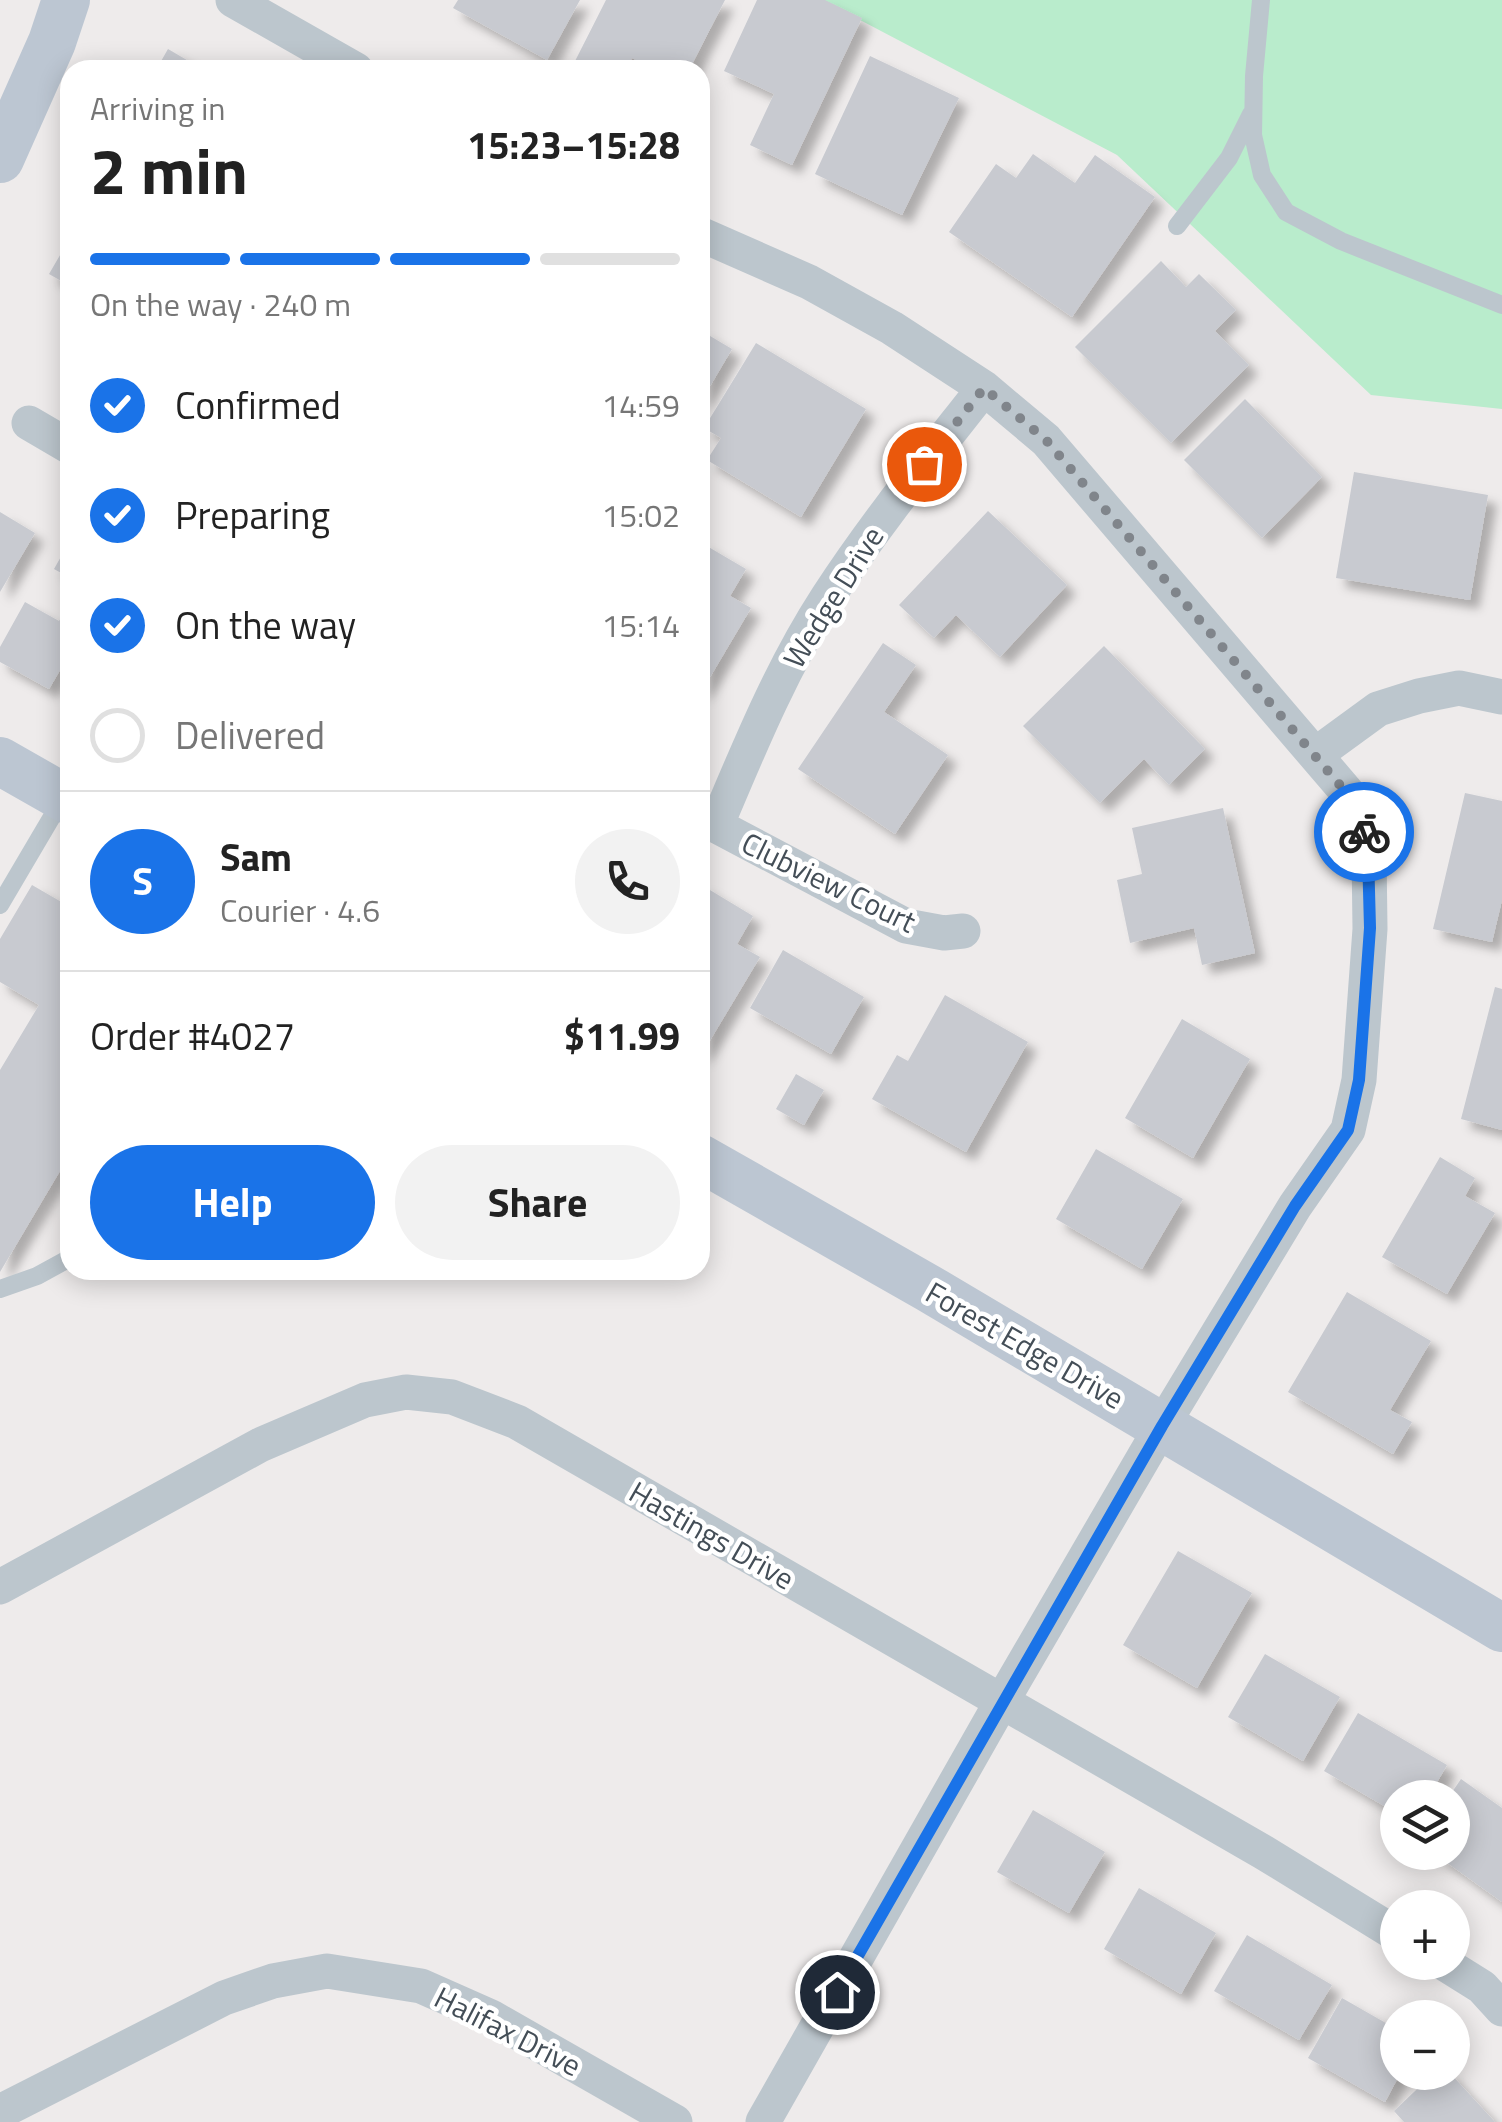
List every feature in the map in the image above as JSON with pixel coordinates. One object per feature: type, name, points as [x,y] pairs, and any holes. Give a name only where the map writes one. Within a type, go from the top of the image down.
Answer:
[{"type":"street","points":[[0,159],[52,42],[66,0]]},
{"type":"street","points":[[233,0],[338,60]]},
{"type":"street","points":[[710,239],[826,292],[892,328],[984,388],[1046,440],[1350,797],[1362,819],[1368,853],[1370,928],[1359,1080],[1348,1130],[1295,1206],[1162,1426],[763,2122]]},
{"type":"street","name":"Wedge Drive","points":[[710,817],[826,600],[884,516],[984,388]]},
{"type":"street","points":[[29,423],[60,441]]},
{"type":"street","points":[[1315,754],[1378,710],[1419,696],[1460,688],[1502,697]]},
{"type":"street","points":[[0,761],[60,795]]},
{"type":"street","name":"Clubview Court","points":[[710,822],[906,926],[963,931]]},
{"type":"street","name":"Forest Edge Drive","points":[[710,1164],[928,1288],[1502,1628]]},
{"type":"street","name":"Hastings Drive","points":[[0,1587],[260,1444],[342,1408],[406,1392],[452,1398],[517,1422],[1263,1852],[1380,1924]]},
{"type":"street","name":"Halifax Drive","points":[[0,2112],[224,1998],[273,1981],[326,1971],[421,1986],[491,2017],[675,2122]]},
{"type":"street","points":[[1470,1980],[1502,2009]]},
{"type":"lane","points":[[1261,0],[1253,135],[1262,175],[1286,212],[1341,241],[1502,305]]},
{"type":"lane","points":[[1178,226],[1229,158],[1254,109]]},
{"type":"lane","points":[[0,905],[60,810]]},
{"type":"lane","points":[[0,1290],[60,1263]]},
{"type":"green space","points":[[822,0],[1502,0],[1502,409],[1371,395],[1117,155]]},
{"type":"building","points":[[458,0],[580,0],[547,60],[453,8]]},
{"type":"building","points":[[606,0],[725,0],[694,60],[576,60]]},
{"type":"building","points":[[757,0],[825,0],[862,18],[792,165],[750,145],[774,94],[724,71]]},
{"type":"building","points":[[168,49],[187,60],[162,60]]},
{"type":"building","points":[[870,56],[959,98],[902,215],[815,174]]},
{"type":"building","points":[[1033,154],[1075,183],[1095,155],[1155,197],[1072,317],[949,232],[996,164],[1016,178]]},
{"type":"building","points":[[60,255],[60,280],[49,274]]},
{"type":"building","points":[[1161,261],[1186,287],[1199,274],[1236,310],[1215,331],[1249,365],[1171,443],[1075,347]]},
{"type":"building","points":[[710,336],[732,349],[710,386]]},
{"type":"building","points":[[756,343],[866,409],[801,517],[710,462],[721,438],[710,432],[710,418]]},
{"type":"building","points":[[1245,399],[1322,477],[1262,538],[1184,460]]},
{"type":"building","points":[[1354,472],[1488,495],[1470,600],[1336,578]]},
{"type":"building","points":[[988,511],[1067,585],[1000,657],[956,615],[934,638],[899,605]]},
{"type":"building","points":[[0,512],[35,533],[0,592]]},
{"type":"building","points":[[710,548],[746,569],[730,596],[751,608],[710,677]]},
{"type":"building","points":[[25,602],[60,619],[60,670],[49,689],[0,662],[0,647]]},
{"type":"building","points":[[883,643],[916,665],[884,712],[948,755],[895,834],[798,769]]},
{"type":"building","points":[[1104,646],[1205,749],[1169,785],[1144,759],[1100,803],[1023,726]]},
{"type":"building","points":[[1465,793],[1502,801],[1502,900],[1492,942],[1433,929]]},
{"type":"building","points":[[1223,808],[1255,953],[1202,965],[1194,928],[1130,943],[1117,880],[1142,874],[1132,828]]},
{"type":"building","points":[[32,885],[60,901],[60,1171],[0,1272],[0,1070],[39,1005],[0,982],[0,939]]},
{"type":"building","points":[[710,890],[753,916],[737,944],[760,957],[710,1040]]},
{"type":"building","points":[[783,950],[864,997],[831,1054],[750,1008]]},
{"type":"building","points":[[1495,987],[1502,989],[1502,1130],[1461,1119]]},
{"type":"building","points":[[945,995],[1028,1042],[966,1152],[872,1099],[897,1055],[908,1061]]},
{"type":"building","points":[[1182,1019],[1250,1059],[1193,1158],[1125,1118]]},
{"type":"building","points":[[796,1074],[824,1090],[804,1125],[776,1109]]},
{"type":"building","points":[[1096,1149],[1183,1199],[1142,1269],[1056,1219]]},
{"type":"building","points":[[1440,1157],[1475,1178],[1465,1196],[1495,1213],[1447,1294],[1382,1257]]},
{"type":"building","points":[[1347,1292],[1431,1341],[1390,1410],[1412,1422],[1393,1454],[1288,1392]]},
{"type":"building","points":[[1178,1551],[1252,1593],[1197,1688],[1123,1645]]},
{"type":"building","points":[[1265,1654],[1340,1697],[1303,1761],[1228,1717]]},
{"type":"building","points":[[1358,1713],[1447,1765],[1438,1780],[1380,1780],[1380,1804],[1324,1771]]},
{"type":"building","points":[[1470,1785],[1502,1808],[1502,1902],[1457,1870],[1470,1870]]},
{"type":"building","points":[[1033,1810],[1105,1852],[1069,1913],[997,1872]]},
{"type":"building","points":[[1139,1888],[1216,1933],[1181,1994],[1104,1949]]},
{"type":"building","points":[[1247,1935],[1332,1985],[1299,2040],[1214,1991]]},
{"type":"building","points":[[1342,1998],[1380,2020],[1380,2090],[1391,2090],[1385,2102],[1308,2058]]},
{"type":"building","points":[[1416,2090],[1466,2090],[1495,2122],[1404,2122],[1394,2111]]},
{"type":"way so far","points":[[924,464],[984,388],[1046,440],[1350,797],[1364,832]]},
{"type":"route","points":[[837,1992],[1162,1426],[1295,1206],[1348,1130],[1359,1080],[1370,928],[1364,832]]}]
